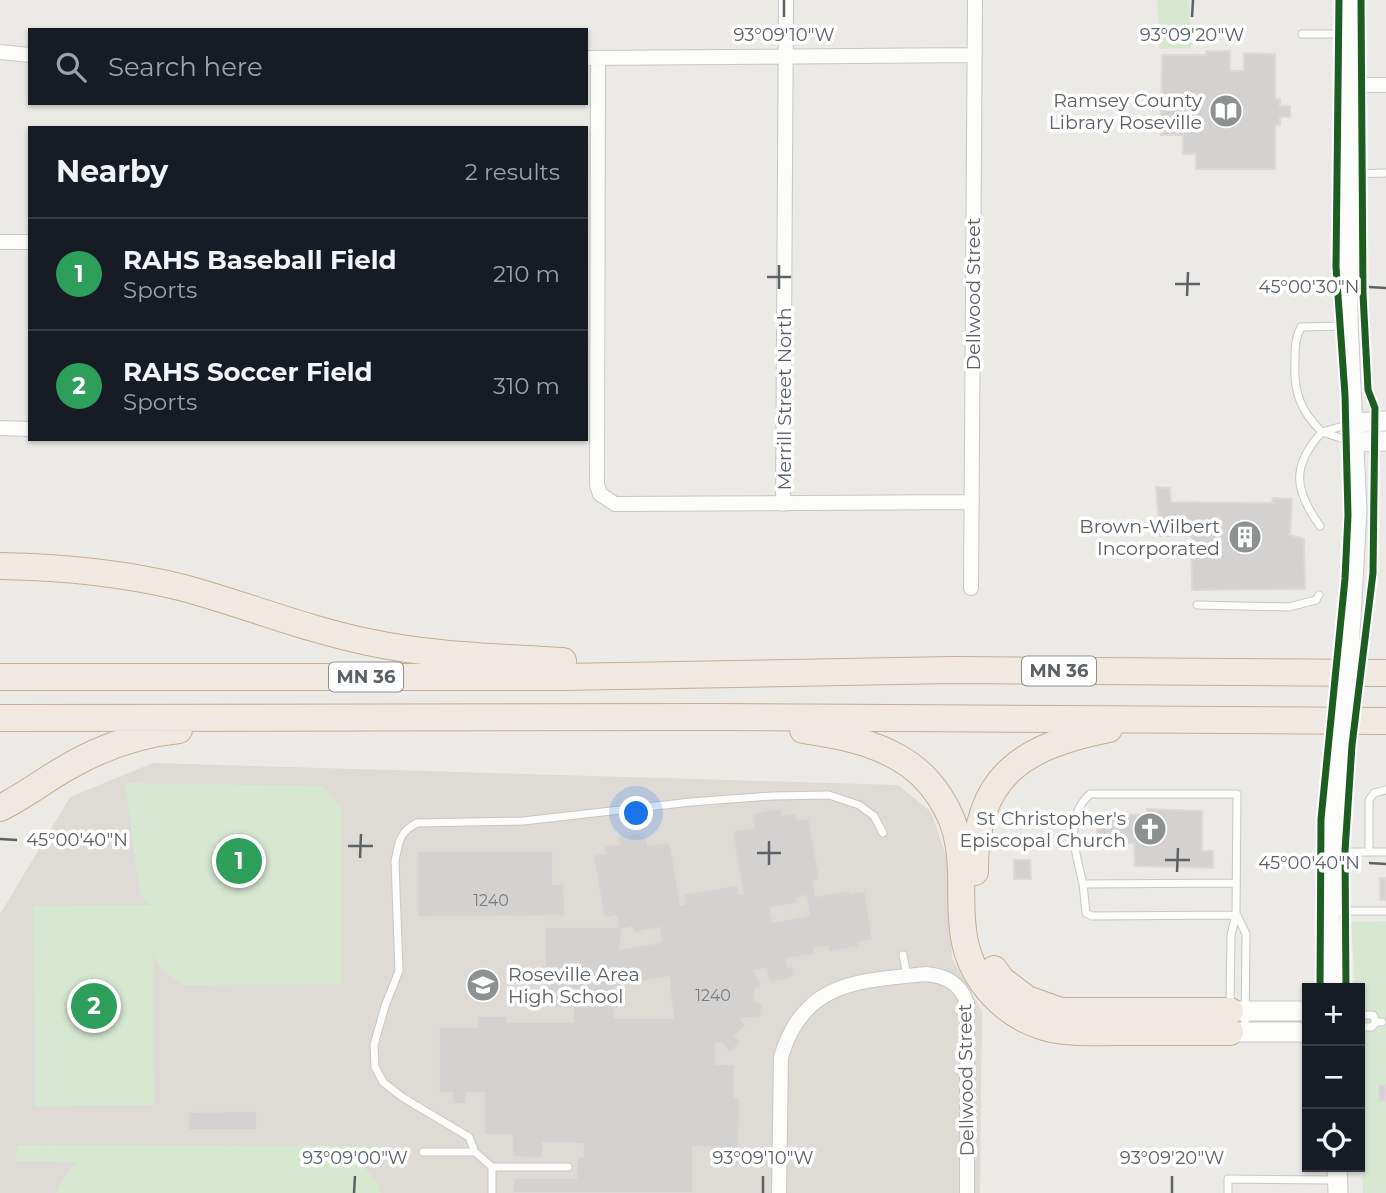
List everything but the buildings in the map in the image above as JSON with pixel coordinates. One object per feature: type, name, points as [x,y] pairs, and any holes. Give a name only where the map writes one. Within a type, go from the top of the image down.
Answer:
[{"type":"highway","points":[[0,566],[79,570],[144,579],[321,630],[408,650],[733,674]]},
{"type":"highway","name":"MN 36","points":[[0,677],[563,677],[952,670],[1386,673]]},
{"type":"highway","points":[[715,717],[832,735],[866,743],[901,758],[928,782],[948,812],[959,846],[962,918],[967,950],[985,986],[1011,1011],[1027,1020],[1062,1031],[1238,1022]]},
{"type":"highway","name":"MN 36","points":[[0,718],[715,717],[1386,721]]},
{"type":"highway","points":[[0,808],[67,767],[123,742],[167,732],[297,719]]},
{"type":"highway","points":[[1195,719],[1085,734],[1048,745],[1017,763],[990,794],[977,828],[975,918],[980,940],[994,969],[1016,992],[1044,1007],[1076,1012],[1238,1022]]},
{"type":"street","name":"Merrill Street North","points":[[783,504],[786,0]]},
{"type":"street","name":"Dellwood Street","points":[[971,588],[975,0]]},
{"type":"street","points":[[1333,983],[1332,852],[1357,525],[1355,433],[1348,326],[1348,0]]},
{"type":"street","points":[[0,52],[28,55]]},
{"type":"street","points":[[972,502],[615,504],[600,494],[592,430],[592,58],[975,55]]},
{"type":"street","points":[[1347,85],[1386,85]]},
{"type":"street","points":[[0,242],[28,242]]},
{"type":"street","points":[[1355,433],[1386,421]]},
{"type":"street","points":[[0,429],[28,429]]},
{"type":"street","points":[[1355,433],[1386,441]]},
{"type":"street","name":"Dellwood Street","points":[[779,1193],[781,1056],[786,1038],[799,1016],[816,1000],[852,984],[926,974],[946,978],[960,988],[967,1003],[967,1193]]},
{"type":"street","points":[[1238,1022],[1302,1012]]},
{"type":"street","points":[[1238,1022],[1302,1031]]},
{"type":"lane","points":[[1302,34],[1348,34]]},
{"type":"lane","points":[[1347,174],[1386,173]]},
{"type":"lane","points":[[1348,326],[1301,327],[1296,335],[1294,381],[1299,403],[1322,432],[1355,433]]},
{"type":"lane","points":[[1322,432],[1355,433]]},
{"type":"lane","points":[[1320,526],[1305,505],[1300,470],[1304,456],[1322,432]]},
{"type":"lane","points":[[1198,605],[1289,607],[1316,600],[1319,595]]},
{"type":"lane","points":[[1369,852],[1369,800],[1374,793],[1386,790]]},
{"type":"lane","points":[[1236,915],[1092,916],[1086,913],[1073,837],[1074,818],[1080,803],[1090,794],[1237,794],[1236,915],[1231,935],[1238,1022]]},
{"type":"lane","points":[[568,1167],[492,1167],[475,1152],[469,1137],[402,1097],[383,1082],[375,1067],[374,1045],[399,971],[395,861],[398,843],[405,829],[417,823],[523,821],[691,802],[829,795],[859,805],[874,816],[883,833]]},
{"type":"lane","points":[[1332,852],[1386,852]]},
{"type":"lane","points":[[1083,884],[1236,883]]},
{"type":"lane","points":[[1331,911],[1386,911]]},
{"type":"lane","points":[[1236,915],[1246,934],[1238,1022]]},
{"type":"lane","points":[[903,955],[907,976]]},
{"type":"lane","points":[[1365,1016],[1373,1015],[1379,1022],[1372,1027],[1365,1027]]},
{"type":"lane","points":[[423,1152],[475,1152]]},
{"type":"lane","points":[[492,1167],[492,1193]]},
{"type":"lane","points":[[1228,1193],[1228,1179],[1338,1180]]},
{"type":"shaded area","name":"Roseville Area High School","points":[[153,763],[898,785],[931,812],[948,862],[952,959],[982,1011],[980,1193],[0,1193],[0,914],[70,797]]},
{"type":"green space","points":[[1157,0],[1189,0],[1191,48],[1159,49]]},
{"type":"green space","points":[[125,783],[322,786],[342,808],[342,984],[184,985],[160,968],[154,955],[153,943],[154,1105],[35,1106],[33,906],[152,905],[140,895]]},
{"type":"green space","points":[[1386,921],[1386,1193],[1363,1193],[1365,983],[1355,983],[1351,922]]},
{"type":"green space","points":[[17,1145],[383,1146],[383,1162],[361,1163],[378,1184],[381,1193],[56,1193],[66,1174],[77,1162],[16,1161]]},
{"type":"cycle path","points":[[1320,983],[1321,819],[1345,579],[1348,515],[1345,395],[1336,267],[1339,0]]},
{"type":"cycle path","points":[[1346,983],[1345,851],[1352,745],[1373,573],[1375,408],[1368,390],[1363,294],[1361,0]]},
{"type":"place","name":"Ramsey County Library Roseville","points":[[1226,111]]},
{"type":"place","name":"Brown-Wilbert Incorporated","points":[[1245,537]]},
{"type":"place","name":"St Christopher's Episcopal Church","points":[[1150,829]]},
{"type":"place","name":"RAHS Baseball Field","points":[[239,861]]},
{"type":"place","name":"Roseville Area High School","points":[[483,985]]},
{"type":"place","name":"RAHS Soccer Field","points":[[94,1006]]}]
